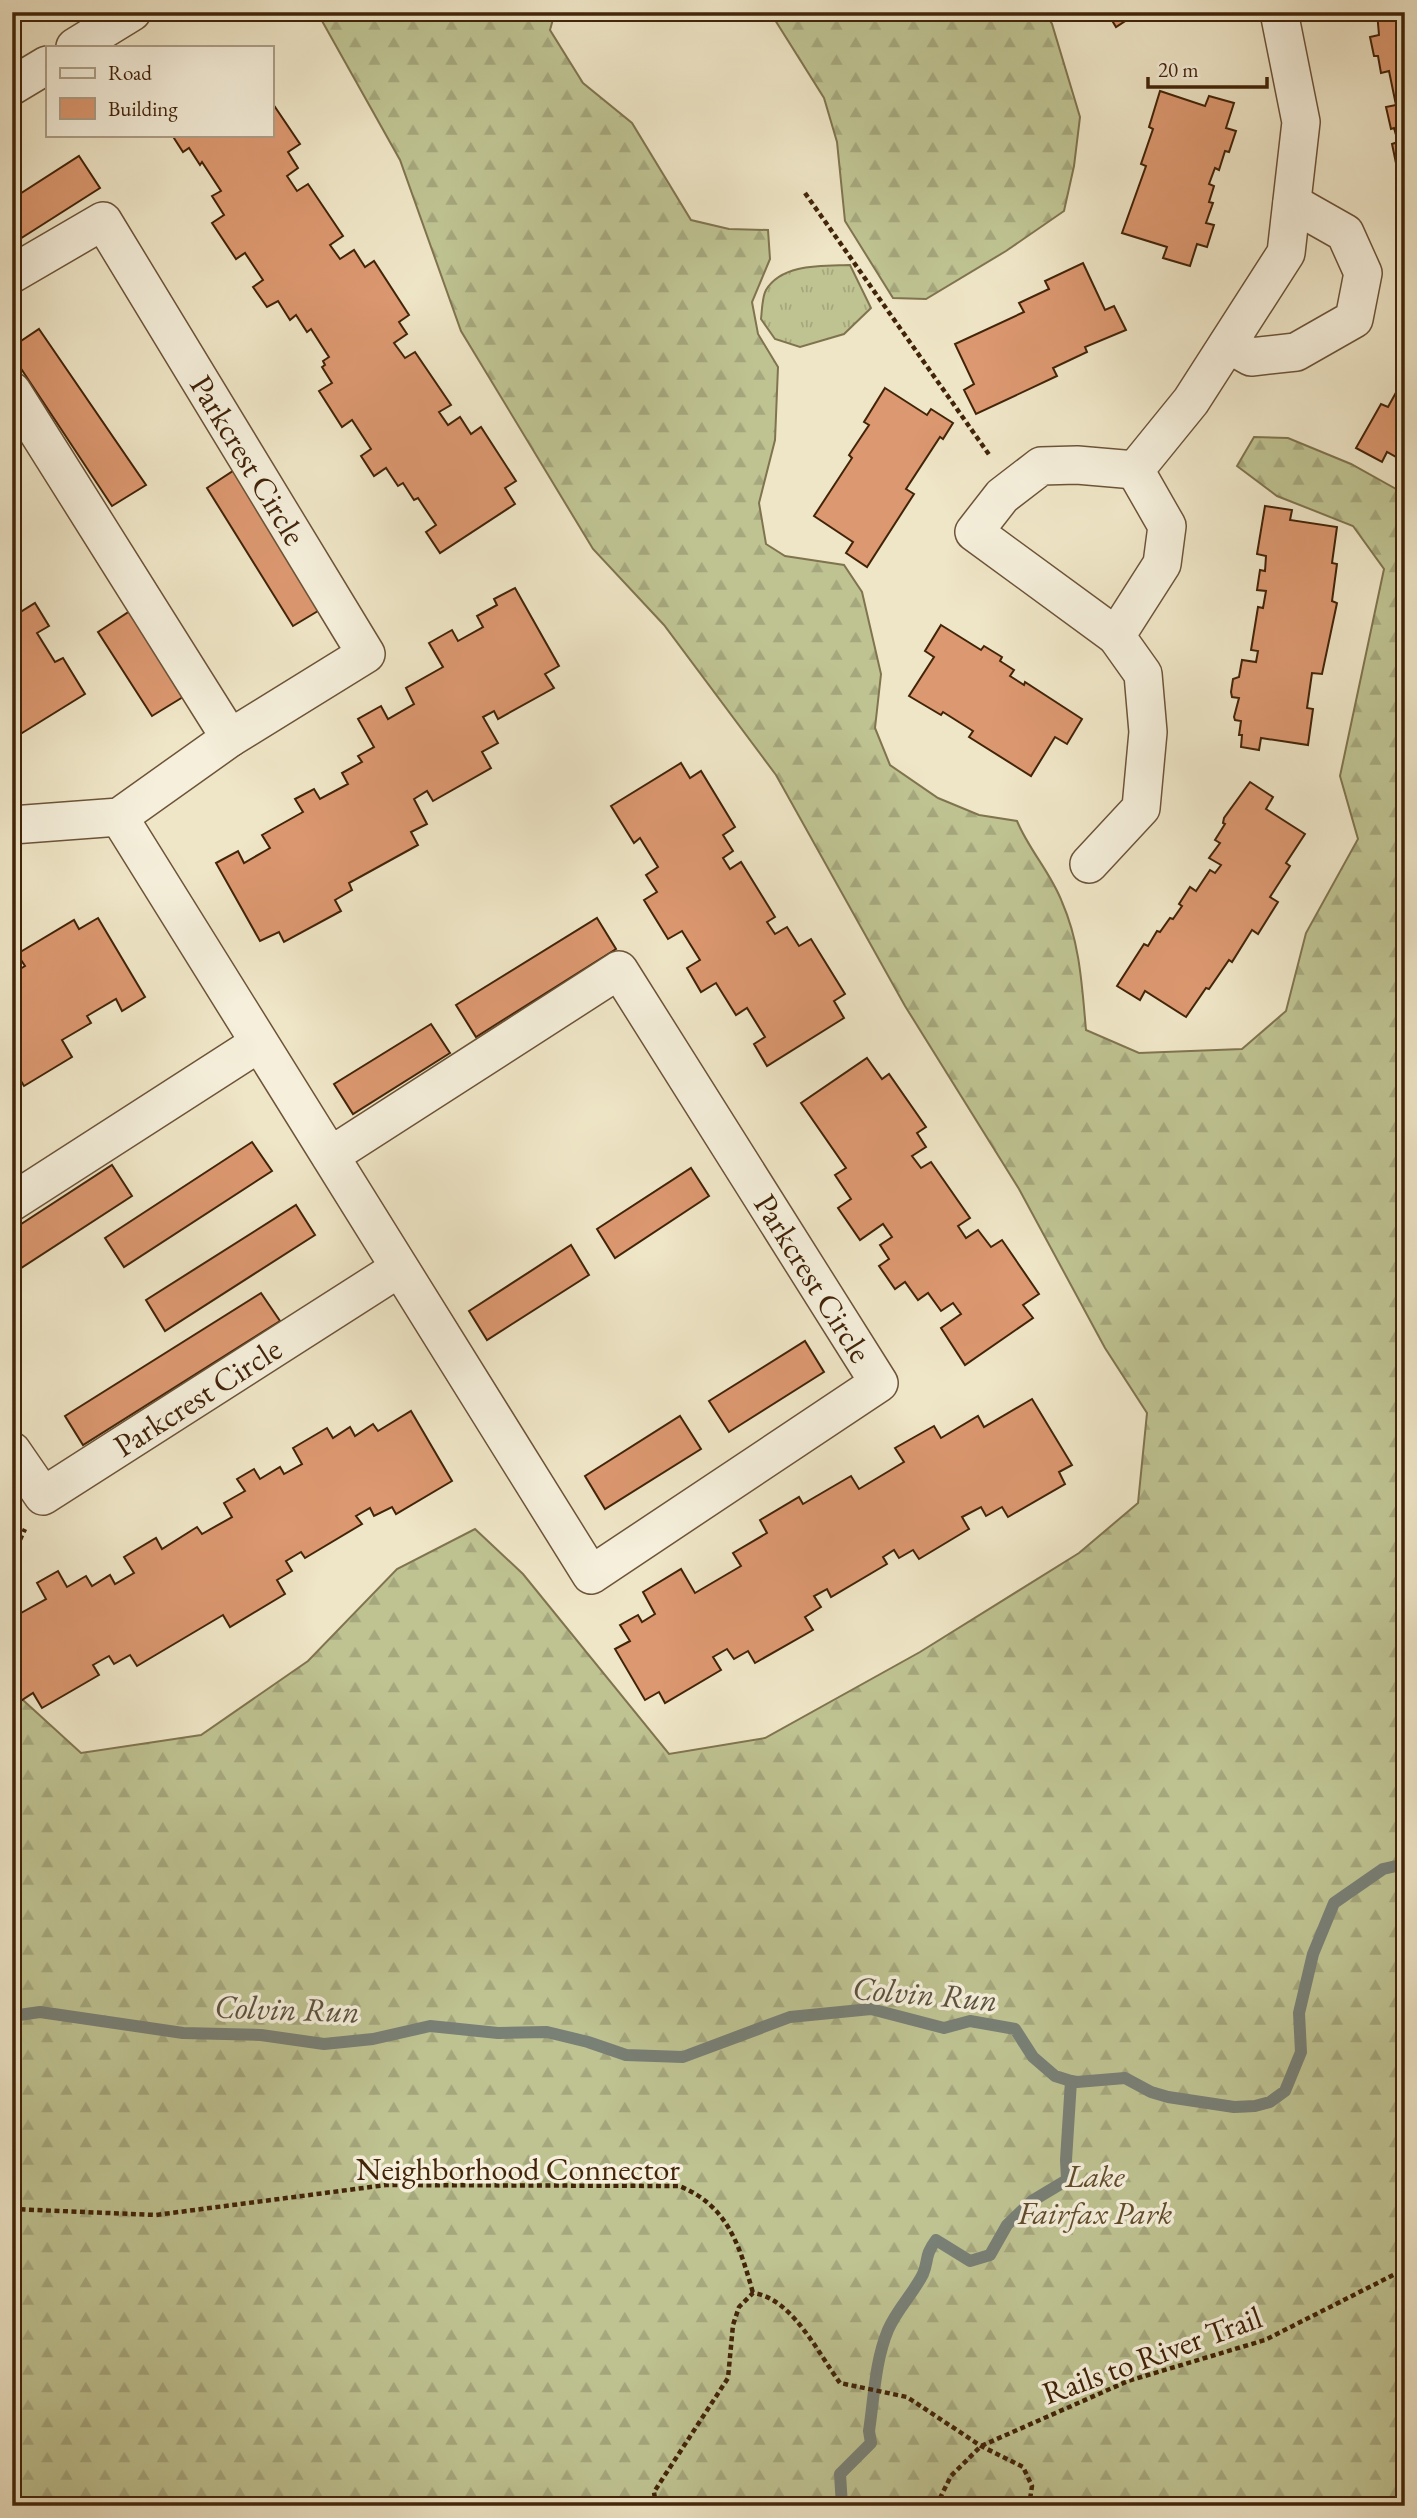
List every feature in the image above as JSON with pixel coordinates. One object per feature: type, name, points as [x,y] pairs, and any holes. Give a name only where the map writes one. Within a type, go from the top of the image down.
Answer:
[{"type":"street","points":[[77,46],[132,12]]},
{"type":"street","points":[[1135,470],[1191,401],[1286,253],[1301,122],[1279,12]]},
{"type":"street","points":[[12,86],[46,66]]},
{"type":"street","points":[[1228,344],[1251,357],[1296,352],[1354,319],[1363,273],[1345,233],[1292,203]]},
{"type":"street","name":"Parkcrest Circle","points":[[12,274],[103,221],[366,654],[230,738],[119,817],[398,1269],[591,1575],[879,1383],[619,970],[330,1156]]},
{"type":"street","points":[[12,391],[230,738]]},
{"type":"street","points":[[1089,864],[1141,808],[1148,732],[1143,674],[1116,636],[974,532],[1002,496],[1041,466],[1077,465],[1135,470]]},
{"type":"street","points":[[1116,636],[1162,564],[1167,526],[1135,470]]},
{"type":"street","points":[[12,825],[119,817]]},
{"type":"street","points":[[12,1202],[260,1043]]},
{"type":"street","name":"Parkcrest Circle","points":[[12,1451],[43,1496],[398,1269]]},
{"type":"path","points":[[805,193],[1012,488]]},
{"type":"path","name":"Neighborhood Connector","points":[[12,2209],[156,2215],[386,2185],[679,2186],[698,2193],[711,2204],[738,2243],[753,2294]]},
{"type":"path","name":"Rails to River Trail","points":[[936,2506],[951,2476],[981,2446],[1128,2381],[1265,2340],[1405,2269]]},
{"type":"path","points":[[656,2506],[654,2492],[728,2378],[733,2325],[739,2307],[753,2294],[766,2295],[787,2309],[840,2384],[907,2397],[981,2446],[1023,2467],[1032,2486],[1029,2506]]},
{"type":"green space","name":"Lake Fairfax Park","points":[[317,12],[555,12],[550,30],[583,83],[632,123],[691,220],[729,229],[768,230],[770,259],[752,302],[758,334],[778,367],[775,440],[759,503],[766,544],[785,556],[844,565],[862,592],[881,674],[875,728],[890,765],[938,798],[979,815],[1017,821],[1052,881],[1068,917],[1079,965],[1086,1030],[1139,1053],[1242,1049],[1286,1011],[1306,933],[1358,839],[1340,776],[1384,569],[1353,526],[1277,496],[1237,466],[1254,437],[1288,438],[1351,464],[1405,494],[1405,2506],[12,2506],[12,1690],[81,1753],[201,1735],[308,1661],[397,1569],[475,1529],[523,1574],[669,1754],[765,1738],[920,1652],[1079,1553],[1138,1503],[1147,1413],[1105,1348],[1019,1189],[905,1006],[776,775],[664,625],[593,549],[461,331],[400,160]]},
{"type":"green space","points":[[770,12],[1045,12],[1052,24],[1080,117],[1074,166],[1064,211],[1006,251],[926,299],[893,298],[845,221],[837,142],[824,98]]},
{"type":"green space","points":[[850,265],[871,308],[844,334],[800,347],[775,339],[761,319],[765,293],[773,281],[792,270]]},
{"type":"building","points":[[1107,12],[1139,12],[1116,27]]},
{"type":"building","points":[[1377,12],[1405,12],[1405,166],[1397,168],[1392,144],[1398,142],[1394,128],[1391,129],[1386,107],[1396,105],[1389,71],[1381,73],[1370,37],[1379,35]]},
{"type":"building","points":[[1160,91],[1205,106],[1209,96],[1234,103],[1226,128],[1236,131],[1229,152],[1225,151],[1219,170],[1215,168],[1209,184],[1214,186],[1209,202],[1213,203],[1206,223],[1214,225],[1207,247],[1197,244],[1190,266],[1163,258],[1167,247],[1122,233],[1146,166],[1141,164],[1153,129],[1149,127]]},
{"type":"building","points":[[273,104],[300,144],[288,152],[298,168],[287,176],[297,191],[308,184],[343,236],[330,245],[340,259],[354,250],[365,267],[374,261],[409,315],[399,322],[407,334],[394,343],[405,358],[415,352],[451,405],[439,412],[448,425],[460,417],[471,434],[481,427],[516,481],[505,488],[515,504],[440,553],[426,532],[436,525],[418,498],[414,500],[403,483],[398,486],[386,468],[374,476],[361,456],[371,449],[352,420],[342,427],[319,391],[332,383],[322,367],[325,365],[323,361],[329,357],[311,329],[307,332],[296,315],[290,320],[278,301],[267,307],[253,287],[263,280],[245,253],[236,259],[212,223],[224,215],[212,196],[221,191],[189,148],[183,152],[173,136],[273,136]]},
{"type":"building","points":[[79,156],[100,188],[12,244],[12,199]]},
{"type":"building","points":[[1083,263],[1105,310],[1114,306],[1126,330],[1085,347],[1087,352],[1053,368],[1057,376],[976,414],[964,390],[974,384],[955,344],[1024,312],[1019,303],[1049,289],[1045,281]]},
{"type":"building","points":[[39,329],[146,485],[112,506],[12,355],[12,347]]},
{"type":"building","points":[[1399,387],[1405,390],[1405,462],[1387,452],[1382,462],[1356,448],[1381,404],[1388,407]]},
{"type":"building","points":[[885,388],[927,415],[931,409],[953,423],[943,439],[940,437],[906,489],[914,494],[867,567],[846,553],[853,542],[814,516],[852,458],[849,455],[869,425],[864,422]]},
{"type":"building","points":[[236,469],[323,608],[293,626],[207,488]]},
{"type":"building","points":[[1265,506],[1292,510],[1290,520],[1337,527],[1332,563],[1337,564],[1332,601],[1337,603],[1322,674],[1312,673],[1307,708],[1313,709],[1308,745],[1261,738],[1259,750],[1241,747],[1241,721],[1235,720],[1234,717],[1239,698],[1232,697],[1231,692],[1233,679],[1239,677],[1242,660],[1256,662],[1258,651],[1251,650],[1258,607],[1263,608],[1266,591],[1257,590],[1260,570],[1265,571],[1266,556],[1257,554]]},
{"type":"building","points":[[515,588],[559,666],[545,674],[554,688],[498,719],[494,711],[483,717],[498,743],[482,752],[491,768],[433,801],[427,791],[414,799],[427,824],[411,832],[418,845],[349,883],[352,890],[335,900],[341,911],[284,942],[279,932],[260,941],[216,863],[238,851],[244,863],[270,848],[262,835],[303,812],[295,799],[314,789],[320,799],[348,784],[342,773],[362,762],[358,756],[374,747],[358,719],[381,706],[388,719],[414,704],[406,688],[443,667],[429,643],[452,630],[458,641],[483,627],[477,616],[497,605],[494,599]]},
{"type":"building","points":[[35,603],[49,626],[37,633],[55,662],[63,658],[85,694],[14,738],[12,612],[14,616]]},
{"type":"building","points":[[130,611],[183,697],[152,716],[98,632]]},
{"type":"building","points":[[941,625],[981,650],[984,646],[1002,657],[1000,661],[1014,670],[1010,676],[1024,685],[1025,682],[1082,719],[1067,744],[1055,737],[1031,776],[969,737],[973,731],[943,712],[941,715],[909,696],[934,657],[925,651]]},
{"type":"building","points":[[681,763],[690,778],[701,771],[735,827],[723,835],[733,851],[723,858],[730,869],[741,862],[775,917],[767,922],[775,934],[787,927],[799,946],[811,939],[845,994],[834,1001],[844,1018],[767,1066],[754,1044],[765,1037],[747,1008],[736,1015],[716,983],[701,992],[687,968],[700,960],[682,931],[668,939],[644,900],[657,892],[646,875],[658,867],[640,838],[634,843],[611,806]]},
{"type":"building","points":[[1250,782],[1273,797],[1266,809],[1305,834],[1286,863],[1290,866],[1270,897],[1278,902],[1258,934],[1252,930],[1232,962],[1229,960],[1186,1017],[1145,991],[1140,1000],[1117,986],[1144,944],[1148,946],[1157,931],[1160,932],[1170,918],[1173,919],[1190,887],[1196,891],[1210,870],[1215,873],[1221,865],[1209,858],[1220,843],[1215,840],[1225,824],[1224,818]]},
{"type":"building","points":[[98,918],[145,997],[122,1011],[116,999],[87,1016],[91,1023],[62,1040],[72,1057],[24,1086],[21,1081],[12,1085],[12,990],[19,985],[12,974],[25,966],[17,954],[74,920],[79,929]]},
{"type":"building","points":[[597,918],[616,949],[476,1037],[456,1005]]},
{"type":"building","points":[[431,1024],[450,1053],[353,1114],[334,1084]]},
{"type":"building","points":[[867,1058],[882,1079],[889,1074],[926,1127],[917,1133],[926,1147],[912,1156],[921,1168],[931,1162],[970,1218],[958,1226],[966,1238],[978,1230],[991,1247],[1002,1240],[1039,1294],[1023,1305],[1033,1318],[965,1365],[941,1328],[961,1314],[953,1303],[941,1311],[928,1293],[918,1300],[905,1282],[895,1289],[879,1266],[889,1259],[880,1245],[892,1237],[883,1224],[860,1240],[838,1208],[851,1199],[835,1175],[846,1168],[801,1103]]},
{"type":"building","points":[[252,1142],[272,1171],[124,1267],[105,1238]]},
{"type":"building","points":[[112,1165],[132,1196],[12,1274],[12,1230]]},
{"type":"building","points":[[691,1168],[709,1196],[615,1258],[597,1229]]},
{"type":"building","points":[[296,1205],[315,1235],[165,1331],[146,1300]]},
{"type":"building","points":[[571,1245],[589,1275],[487,1340],[469,1311]]},
{"type":"building","points":[[261,1293],[280,1321],[83,1445],[65,1416]]},
{"type":"building","points":[[805,1341],[824,1372],[729,1432],[709,1401]]},
{"type":"building","points":[[1032,1399],[1072,1465],[1059,1472],[1065,1484],[1008,1517],[1002,1507],[986,1516],[981,1507],[962,1517],[969,1529],[919,1559],[913,1550],[899,1558],[894,1550],[883,1557],[887,1564],[831,1597],[827,1589],[814,1596],[821,1607],[805,1617],[813,1630],[755,1663],[748,1651],[734,1659],[727,1649],[713,1657],[721,1670],[665,1703],[659,1692],[645,1700],[615,1649],[630,1641],[620,1625],[638,1615],[642,1622],[655,1614],[643,1592],[681,1569],[695,1593],[741,1566],[733,1553],[767,1533],[760,1520],[799,1497],[803,1504],[851,1476],[859,1489],[904,1462],[895,1448],[934,1426],[941,1438],[978,1416],[984,1427]]},
{"type":"building","points":[[411,1411],[452,1481],[396,1514],[392,1507],[374,1516],[370,1508],[356,1516],[362,1524],[305,1558],[301,1552],[286,1561],[292,1571],[277,1580],[285,1594],[230,1627],[223,1615],[137,1666],[130,1655],[114,1664],[109,1656],[93,1665],[99,1675],[42,1708],[33,1693],[19,1702],[12,1690],[12,1618],[46,1599],[37,1583],[58,1571],[67,1587],[86,1576],[92,1586],[110,1575],[115,1584],[134,1573],[124,1557],[156,1538],[162,1549],[197,1527],[202,1534],[232,1517],[224,1503],[245,1491],[237,1479],[254,1469],[260,1479],[280,1467],[284,1474],[302,1464],[293,1448],[327,1428],[333,1438],[350,1427],[355,1436],[373,1424],[378,1431]]},
{"type":"building","points":[[680,1416],[701,1449],[605,1509],[585,1476]]},
{"type":"waterway","name":"Colvin Run","points":[[12,2016],[40,2012],[183,2033],[261,2035],[324,2044],[373,2039],[430,2026],[498,2033],[547,2032],[626,2055],[683,2057],[790,2017],[871,2009],[944,2028],[970,2021],[1015,2029],[1033,2057],[1055,2076],[1071,2081],[1125,2078],[1151,2092],[1168,2097],[1234,2107],[1255,2106],[1270,2102],[1285,2091],[1301,2052],[1299,2013],[1313,1954],[1334,1903],[1383,1869],[1405,1864]]},
{"type":"waterway","points":[[842,2506],[840,2474],[871,2443],[869,2431],[884,2342],[900,2308],[923,2274],[930,2250],[936,2240],[970,2261],[990,2255],[1007,2225],[1032,2201],[1067,2180],[1071,2081]]}]
